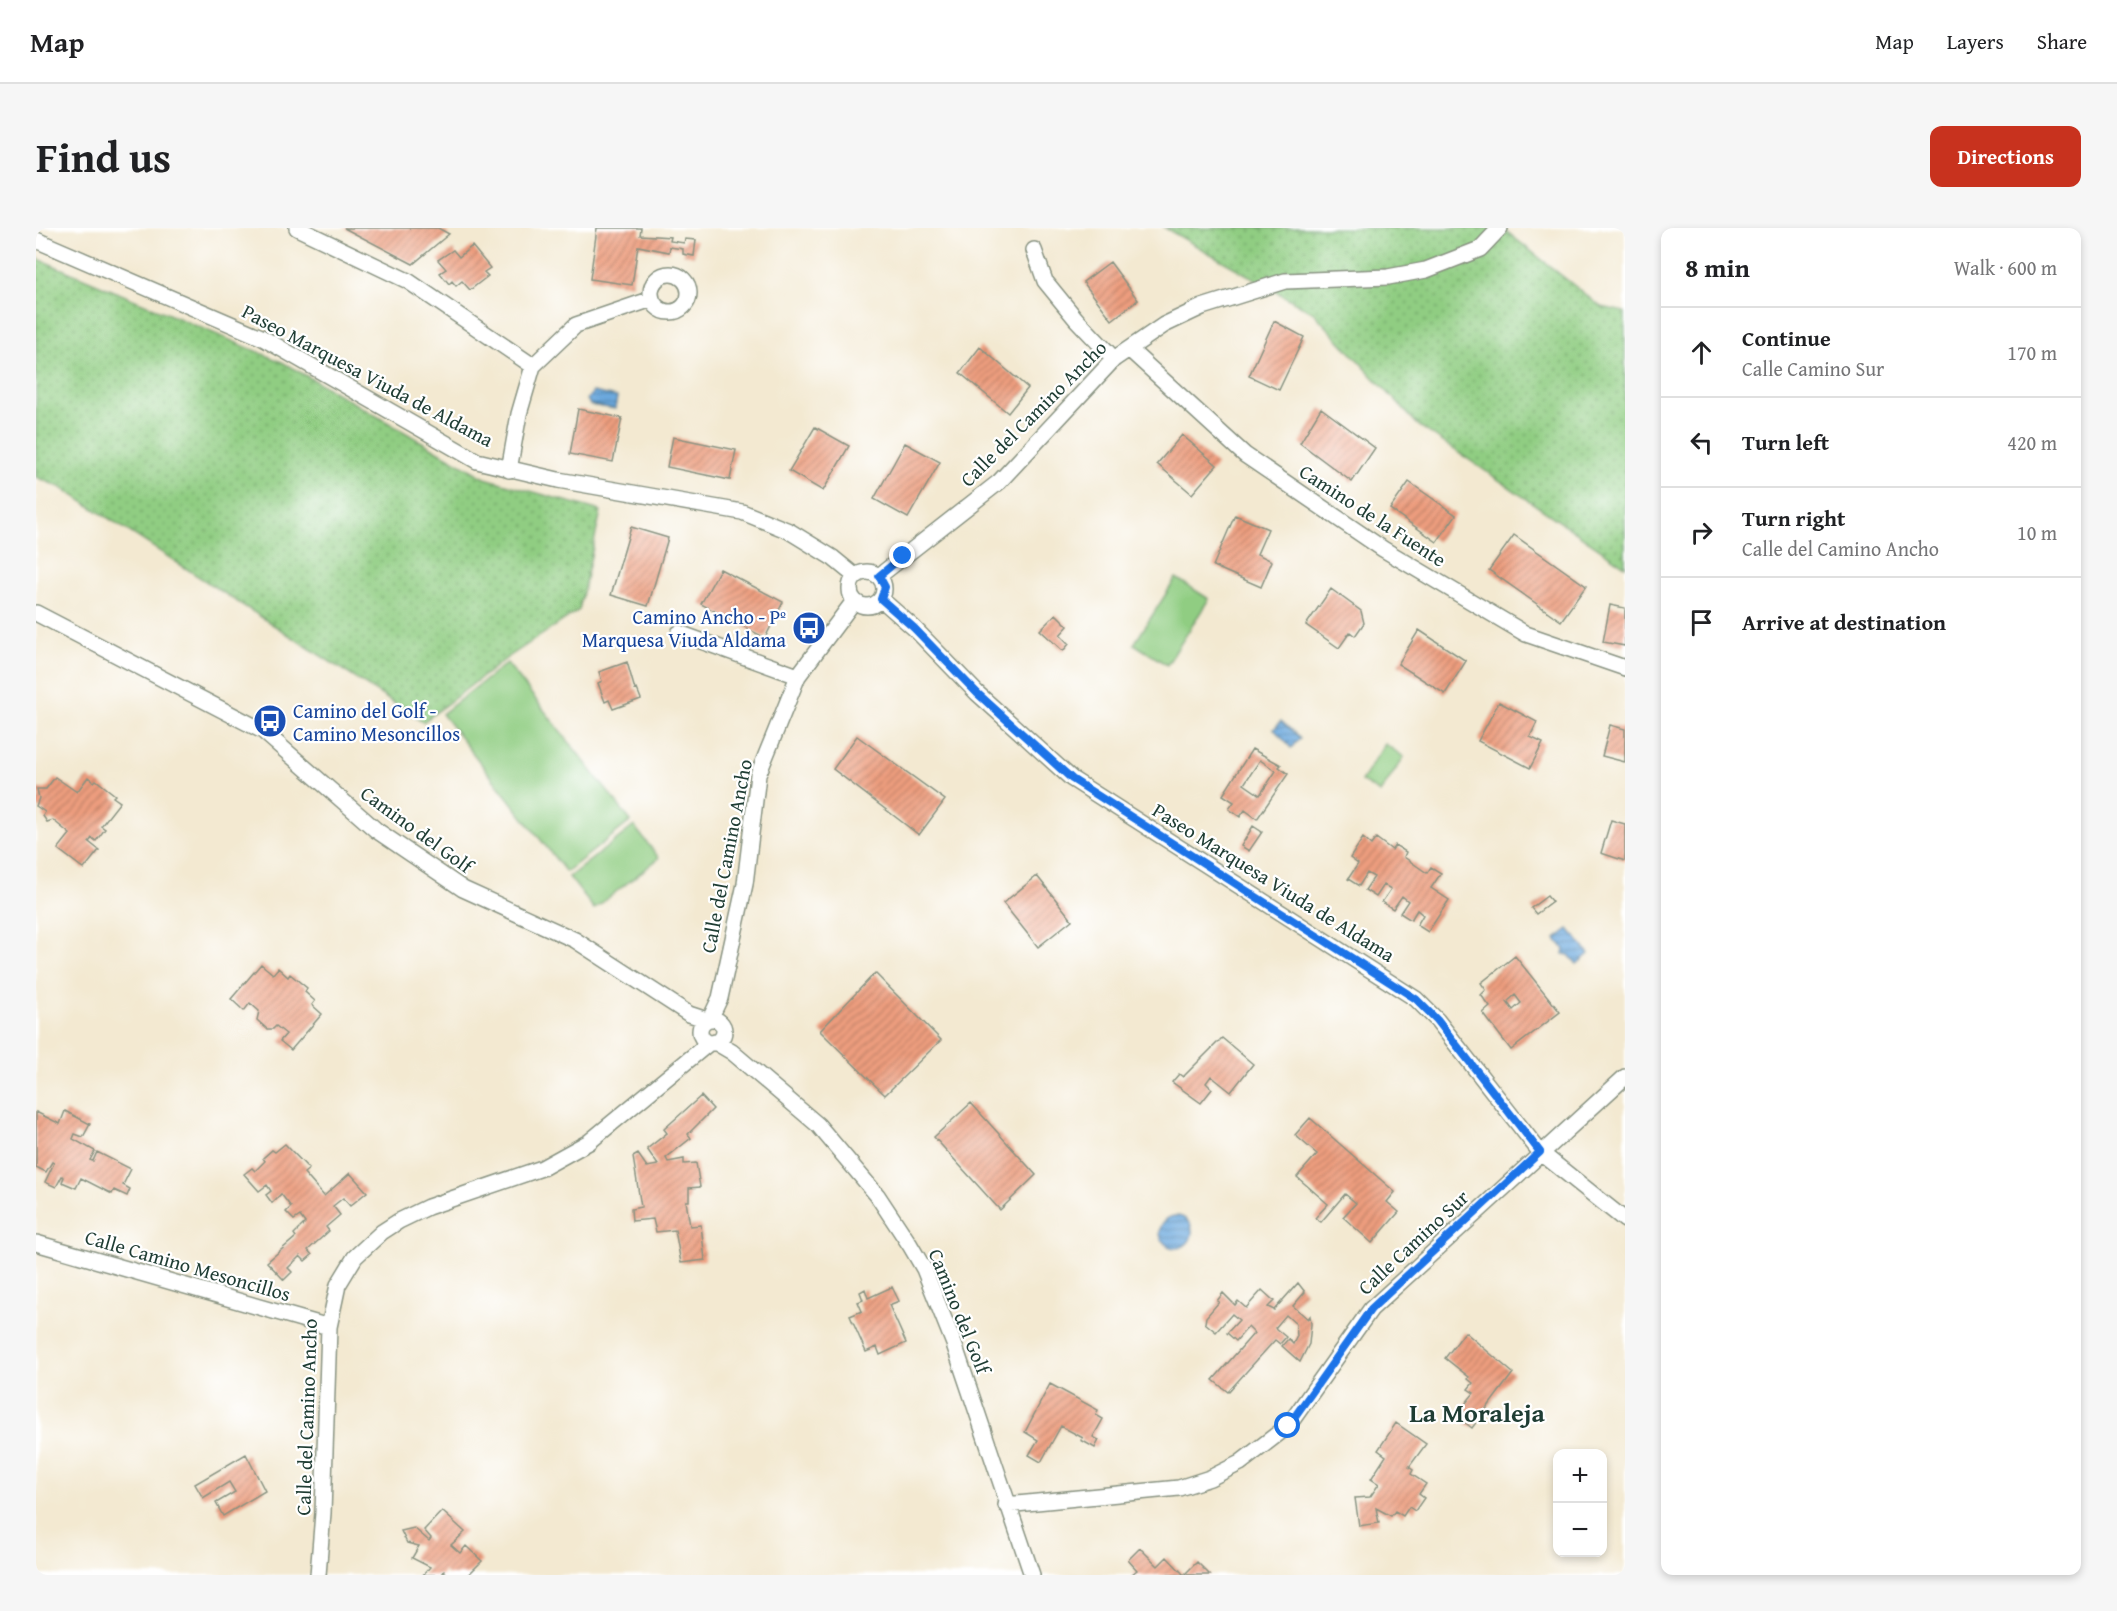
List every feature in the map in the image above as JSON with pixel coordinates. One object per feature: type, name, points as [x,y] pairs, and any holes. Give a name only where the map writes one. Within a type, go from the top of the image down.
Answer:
[{"type":"street","points":[[297,228],[408,281],[533,366]]},
{"type":"street","name":"Calle del Camino Ancho","points":[[879,576],[999,482],[1114,359],[1164,325],[1202,307],[1285,281],[1389,277],[1426,270],[1480,249],[1500,228]]},
{"type":"street","name":"Paseo Marquesa Viuda de Aldama","points":[[36,240],[261,337],[477,461],[509,470],[742,512],[789,531],[833,558],[855,576]]},
{"type":"street","points":[[1034,250],[1046,281],[1076,319],[1114,359]]},
{"type":"street","points":[[509,470],[519,414],[533,366],[576,325],[652,299]]},
{"type":"street","name":"Camino de la Fuente","points":[[1129,349],[1245,455],[1383,549],[1526,634],[1625,668]]},
{"type":"street","points":[[870,571],[879,576],[885,587],[881,599],[871,606],[854,601],[850,588],[855,576],[870,571]]},
{"type":"street","name":"Paseo Marquesa Viuda de Aldama","points":[[881,599],[914,628],[977,693],[1072,779],[1416,999],[1437,1020],[1540,1152],[1625,1220]]},
{"type":"street","name":"Calle del Camino Ancho","points":[[318,1575],[325,1480],[329,1327],[338,1286],[355,1257],[382,1232],[428,1207],[542,1168],[589,1142],[683,1062],[711,1031],[745,884],[758,775],[798,676],[854,601]]},
{"type":"street","name":"Camino del Golf","points":[[36,613],[263,731],[376,830],[463,889],[575,940],[689,1014],[818,1125],[877,1195],[924,1269],[954,1344],[1006,1504],[1032,1575]]},
{"type":"street","points":[[679,633],[798,676]]},
{"type":"street","name":"Calle Camino Sur","points":[[1006,1504],[1179,1488],[1210,1478],[1240,1463],[1288,1426],[1371,1309],[1540,1152],[1625,1077]]},
{"type":"street","name":"Calle Camino Mesoncillos","points":[[36,1243],[329,1327]]},
{"type":"green space","points":[[1165,228],[1502,228],[1601,307],[1625,312],[1625,566],[1418,425],[1314,313]]},
{"type":"green space","points":[[36,258],[282,362],[485,478],[601,511],[579,610],[507,658],[423,722],[62,488],[36,477]]},
{"type":"green space","points":[[1176,578],[1209,599],[1167,665],[1134,644]]},
{"type":"green space","points":[[507,663],[631,821],[566,872],[442,714]]},
{"type":"green space","points":[[1385,744],[1404,757],[1380,793],[1361,781]]},
{"type":"green space","points":[[634,826],[659,858],[594,909],[569,877]]},
{"type":"water","points":[[593,392],[617,397],[615,409],[590,405],[587,399]]},
{"type":"water","points":[[1281,721],[1300,738],[1291,748],[1274,729]]},
{"type":"water","points":[[1569,929],[1589,954],[1577,964],[1569,955],[1563,954],[1564,949],[1556,939]]},
{"type":"water","points":[[1176,1216],[1187,1221],[1192,1232],[1187,1243],[1176,1248],[1165,1243],[1160,1232],[1165,1221]]},
{"type":"building","points":[[344,228],[438,228],[449,234],[413,264]]},
{"type":"building","points":[[597,228],[641,228],[640,235],[671,237],[670,241],[684,243],[685,239],[696,240],[694,256],[683,254],[683,249],[670,247],[669,252],[638,246],[632,285],[590,279]]},
{"type":"building","points":[[472,246],[490,268],[484,272],[488,276],[470,290],[462,281],[456,286],[452,281],[449,284],[440,273],[446,269],[438,260],[453,250],[459,257]]},
{"type":"building","points":[[1110,262],[1138,300],[1112,320],[1083,282]]},
{"type":"building","points":[[1274,321],[1304,337],[1279,390],[1249,376]]},
{"type":"building","points":[[980,347],[1028,388],[1008,413],[960,373]]},
{"type":"building","points":[[1321,408],[1375,448],[1352,482],[1300,443]]},
{"type":"building","points":[[578,409],[622,418],[613,462],[570,454]]},
{"type":"building","points":[[815,427],[849,446],[823,491],[789,471]]},
{"type":"building","points":[[1182,435],[1217,465],[1192,494],[1157,464]]},
{"type":"building","points":[[673,437],[736,450],[730,480],[667,467]]},
{"type":"building","points":[[905,443],[940,462],[908,518],[874,499]]},
{"type":"building","points":[[1409,482],[1456,515],[1437,542],[1390,509]]},
{"type":"building","points":[[1235,515],[1268,529],[1257,554],[1272,561],[1261,587],[1213,566]]},
{"type":"building","points":[[631,527],[668,538],[648,606],[611,595]]},
{"type":"building","points":[[1514,535],[1586,586],[1561,621],[1489,570]]},
{"type":"building","points":[[720,569],[783,602],[765,638],[701,604]]},
{"type":"building","points":[[1331,589],[1361,611],[1364,623],[1355,636],[1350,632],[1339,648],[1306,625]]},
{"type":"building","points":[[1610,605],[1625,608],[1625,646],[1603,642]]},
{"type":"building","points":[[1056,614],[1068,626],[1060,635],[1069,644],[1063,651],[1040,630]]},
{"type":"building","points":[[1419,630],[1466,661],[1445,694],[1398,664]]},
{"type":"building","points":[[627,662],[635,690],[637,689],[641,699],[613,709],[609,700],[605,702],[598,683],[602,681],[599,672]]},
{"type":"building","points":[[1499,702],[1537,722],[1530,737],[1543,743],[1530,768],[1478,741]]},
{"type":"building","points":[[1610,725],[1625,729],[1625,762],[1602,756]]},
{"type":"building","points":[[857,736],[945,800],[919,835],[833,769]]},
{"type":"building","points":[[1252,749],[1281,765],[1279,767],[1288,774],[1257,819],[1245,810],[1240,817],[1229,809],[1234,802],[1223,795]],"holes":[[[1260,760],[1276,771],[1260,795],[1244,784]]]},
{"type":"building","points":[[55,777],[77,792],[88,777],[94,782],[96,780],[120,802],[101,826],[105,829],[96,841],[92,838],[89,842],[99,850],[84,869],[58,849],[70,834],[53,820],[47,822],[43,816],[45,812],[36,806],[39,798],[37,789],[46,789]]},
{"type":"building","points":[[1611,820],[1625,824],[1625,861],[1601,853]]},
{"type":"building","points":[[1253,826],[1262,832],[1249,851],[1241,846]]},
{"type":"building","points":[[1363,838],[1371,845],[1376,838],[1392,850],[1395,845],[1406,852],[1404,857],[1427,873],[1431,867],[1441,873],[1431,888],[1449,900],[1428,932],[1417,925],[1423,915],[1417,910],[1411,920],[1400,913],[1408,901],[1402,896],[1393,909],[1382,902],[1391,889],[1384,885],[1376,897],[1365,890],[1374,877],[1367,873],[1359,886],[1348,879],[1358,864],[1350,858]]},
{"type":"building","points":[[1037,876],[1072,920],[1038,947],[1003,903]]},
{"type":"building","points":[[1547,896],[1552,902],[1536,914],[1531,908]]},
{"type":"building","points":[[1515,956],[1560,1012],[1511,1050],[1483,1013],[1490,1007],[1481,995],[1486,990],[1481,983]],"holes":[[[1515,995],[1521,1003],[1513,1010],[1507,1002]]]},
{"type":"building","points":[[261,964],[273,974],[278,968],[288,977],[290,974],[307,988],[305,992],[315,1001],[312,1005],[322,1014],[291,1050],[280,1041],[286,1034],[276,1026],[273,1029],[267,1029],[257,1020],[259,1011],[250,1003],[244,1011],[231,999]]},
{"type":"building","points":[[875,973],[941,1040],[885,1095],[820,1031]]},
{"type":"building","points":[[1222,1038],[1253,1064],[1231,1092],[1211,1076],[1206,1083],[1212,1089],[1201,1103],[1172,1082],[1179,1074],[1183,1077]]},
{"type":"building","points":[[701,1096],[713,1109],[688,1134],[691,1138],[666,1158],[668,1162],[684,1159],[684,1164],[696,1163],[700,1187],[689,1188],[689,1201],[686,1201],[690,1226],[701,1225],[705,1260],[681,1263],[675,1230],[656,1232],[653,1219],[632,1221],[631,1209],[641,1207],[633,1157],[638,1154],[647,1167],[658,1165],[647,1149],[667,1133],[664,1129]]},
{"type":"building","points":[[971,1103],[1036,1175],[1000,1210],[934,1137]]},
{"type":"building","points":[[65,1111],[90,1124],[83,1137],[75,1134],[73,1139],[95,1151],[90,1160],[93,1161],[97,1152],[131,1169],[123,1185],[130,1189],[127,1196],[114,1190],[112,1194],[81,1178],[76,1188],[62,1182],[64,1177],[62,1176],[56,1187],[45,1182],[54,1163],[52,1162],[46,1172],[36,1167],[36,1112],[60,1124]]},
{"type":"building","points":[[1310,1118],[1395,1192],[1387,1202],[1399,1212],[1372,1243],[1343,1217],[1356,1203],[1345,1194],[1321,1222],[1315,1218],[1328,1204],[1297,1177],[1317,1154],[1295,1135]]},
{"type":"building","points":[[285,1144],[309,1169],[304,1173],[324,1196],[350,1173],[367,1192],[350,1206],[343,1198],[333,1206],[340,1215],[326,1227],[329,1231],[308,1250],[312,1255],[305,1261],[300,1256],[288,1268],[292,1272],[284,1280],[267,1262],[296,1237],[294,1234],[305,1223],[300,1216],[294,1220],[286,1212],[291,1207],[281,1194],[272,1203],[266,1195],[271,1191],[267,1185],[259,1191],[244,1174],[252,1168],[255,1171],[265,1161],[263,1158],[272,1150],[275,1152]]},
{"type":"building","points":[[1298,1283],[1305,1292],[1293,1306],[1308,1319],[1310,1316],[1311,1324],[1309,1344],[1300,1362],[1282,1346],[1288,1339],[1293,1344],[1297,1336],[1296,1324],[1286,1315],[1275,1328],[1286,1337],[1280,1344],[1275,1340],[1228,1392],[1213,1380],[1254,1333],[1248,1327],[1236,1341],[1227,1333],[1239,1320],[1232,1314],[1216,1332],[1205,1323],[1206,1317],[1219,1302],[1217,1301],[1223,1293],[1235,1305],[1238,1301],[1246,1308],[1262,1290],[1274,1301],[1268,1307],[1274,1310]]},
{"type":"building","points":[[892,1287],[899,1301],[889,1305],[906,1343],[880,1355],[877,1347],[866,1352],[850,1316],[862,1311],[858,1302],[863,1300],[860,1292],[865,1289],[868,1298]]},
{"type":"building","points":[[1465,1332],[1513,1373],[1472,1428],[1459,1418],[1464,1412],[1461,1409],[1474,1393],[1468,1389],[1473,1383],[1468,1379],[1469,1377],[1445,1358]]},
{"type":"building","points":[[1050,1384],[1098,1410],[1096,1415],[1103,1419],[1093,1437],[1099,1440],[1095,1448],[1081,1440],[1083,1438],[1061,1426],[1041,1462],[1029,1455],[1038,1440],[1025,1432]]},
{"type":"building","points":[[1396,1423],[1426,1444],[1409,1467],[1413,1470],[1411,1474],[1426,1484],[1419,1494],[1424,1498],[1415,1511],[1409,1507],[1403,1516],[1395,1511],[1391,1516],[1376,1508],[1379,1523],[1359,1526],[1355,1498],[1370,1497],[1379,1484],[1371,1479],[1386,1456],[1378,1450]]},
{"type":"building","points":[[246,1454],[265,1491],[223,1516],[216,1503],[235,1492],[229,1482],[203,1498],[195,1484]]},
{"type":"building","points":[[442,1511],[465,1532],[451,1545],[460,1553],[466,1546],[482,1561],[468,1575],[448,1575],[444,1571],[442,1575],[423,1575],[430,1567],[412,1558],[419,1546],[407,1543],[401,1531],[414,1528],[429,1541],[431,1538],[424,1530]]},
{"type":"building","points":[[1140,1548],[1158,1566],[1167,1557],[1184,1575],[1131,1575],[1137,1570],[1128,1560]]},
{"type":"building","points":[[1197,1562],[1210,1575],[1184,1575]]},
{"type":"place","name":"Camino Ancho - Pº Marquesa Viuda Aldama","points":[[809,628]]},
{"type":"place","name":"Camino del Golf - Camino Mesoncillos","points":[[270,721]]},
{"type":"district","name":"La Moraleja","points":[[1477,1412]]},
{"type":"route","points":[[903,556],[879,576],[885,587],[881,599],[914,628],[977,693],[1072,779],[1416,999],[1437,1020],[1540,1152],[1371,1309],[1288,1426]]}]
